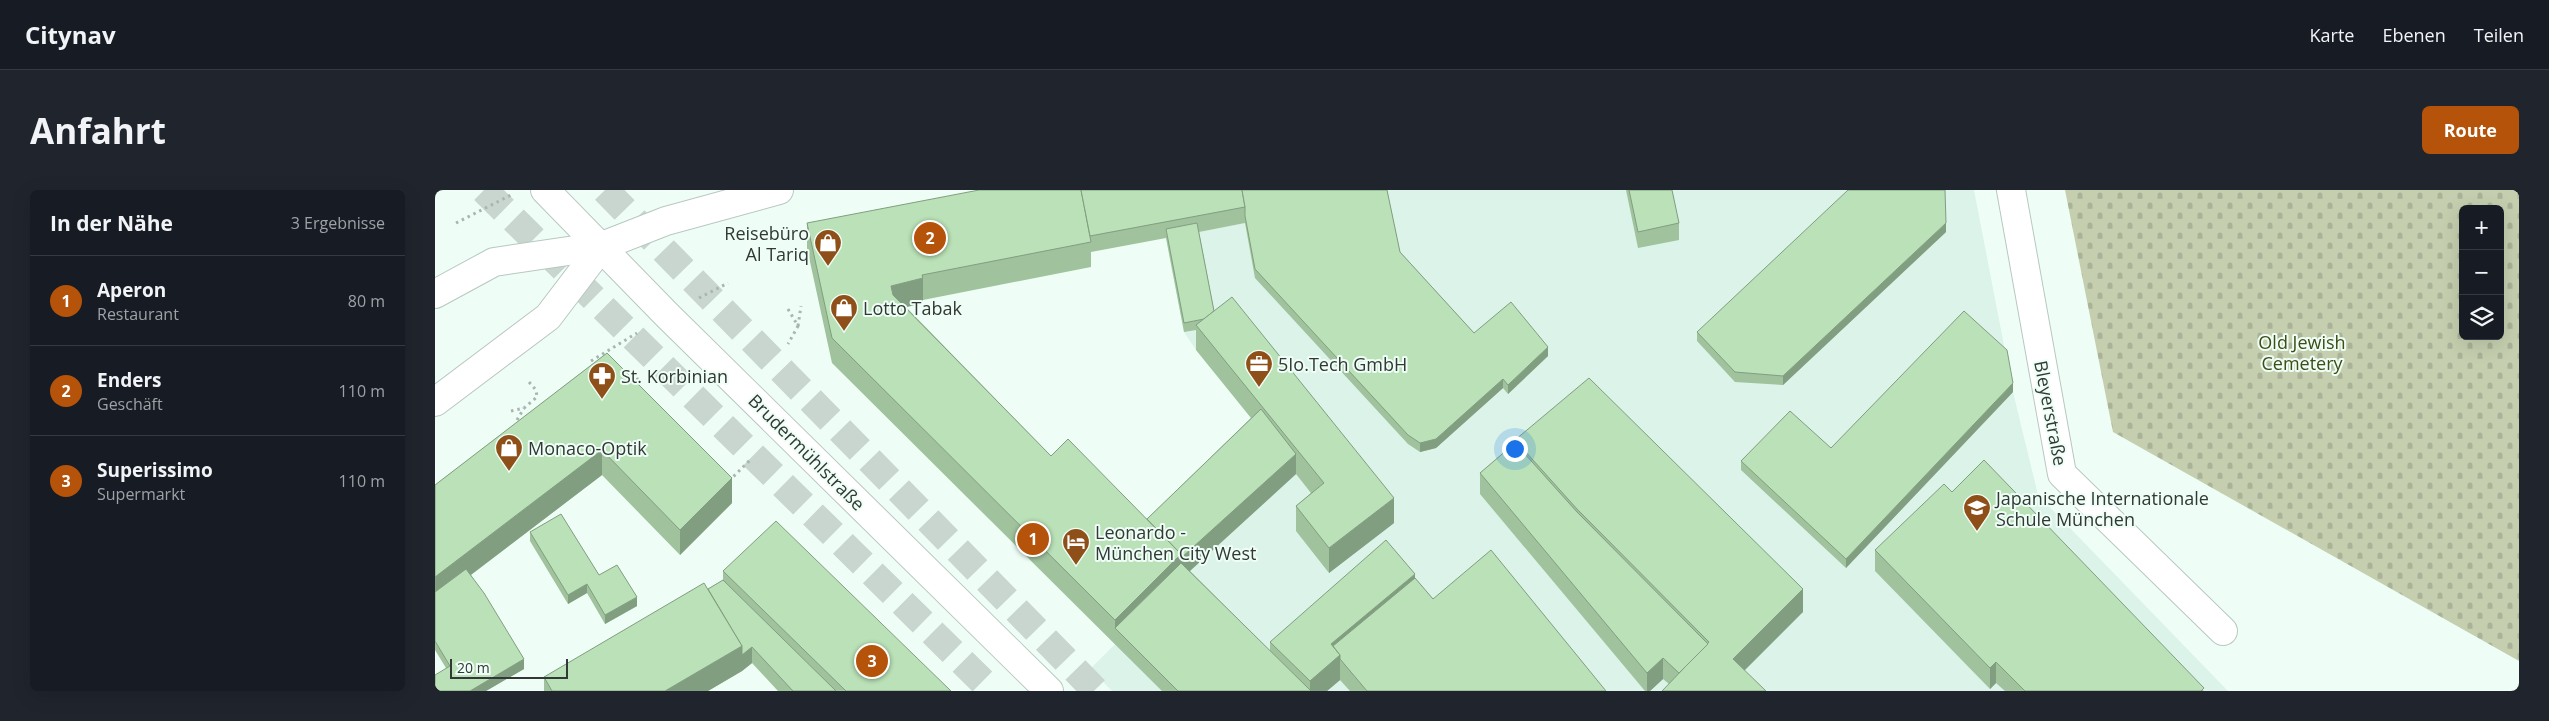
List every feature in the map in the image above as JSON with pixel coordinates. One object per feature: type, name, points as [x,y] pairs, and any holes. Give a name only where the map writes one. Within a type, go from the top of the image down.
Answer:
[{"type":"main road","name":"Brudermühlstraße","points":[[545,190],[602,246],[667,315],[1049,691]]},
{"type":"main road","points":[[435,294],[494,262],[602,246],[666,221],[779,190]]},
{"type":"main road","name":"Bleyerstraße","points":[[2011,190],[2063,474],[2223,631]]},
{"type":"main road","points":[[435,402],[548,317],[602,246]]},
{"type":"path","points":[[456,223],[520,190]]},
{"type":"path","points":[[788,344],[798,326],[801,306]]},
{"type":"path","points":[[788,309],[798,326]]},
{"type":"path","points":[[628,382],[642,378]]},
{"type":"path","points":[[511,412],[524,408],[537,398],[536,390],[529,382]]},
{"type":"path","points":[[517,420],[524,408]]},
{"type":"path","points":[[729,482],[749,460]]},
{"type":"shaded area","points":[[1239,190],[1974,190],[2013,392],[2038,495],[2228,691],[1112,691],[1090,669],[1181,579],[1261,430],[1196,350],[1184,332],[1166,238],[1245,223]]},
{"type":"green space","name":"Old Jewish Cemetery","points":[[2065,190],[2519,190],[2519,661],[2113,432]]},
{"type":"building","points":[[979,190],[1081,190],[1091,242],[922,275],[923,278],[891,286],[893,295],[1051,456],[1068,439],[1181,554],[1115,620],[832,338],[807,223]]},
{"type":"building","points":[[1081,190],[1242,190],[1245,207],[1090,236]]},
{"type":"building","points":[[1242,190],[1387,190],[1400,252],[1474,333],[1511,302],[1548,347],[1508,385],[1503,379],[1436,439],[1420,443],[1408,435],[1255,269]]},
{"type":"building","points":[[1629,190],[1672,190],[1679,223],[1638,232]]},
{"type":"building","points":[[1848,190],[1945,190],[1946,223],[1783,376],[1735,372],[1697,332]]},
{"type":"building","points":[[1197,223],[1214,311],[1204,319],[1184,323],[1166,229]]},
{"type":"building","points":[[1232,297],[1394,498],[1329,548],[1296,506],[1324,483],[1196,325]]},
{"type":"building","points":[[1964,311],[2007,350],[2013,383],[1846,559],[1741,461],[1790,411],[1831,448]]},
{"type":"building","points":[[607,353],[732,478],[680,530],[602,450],[435,577],[435,485]]},
{"type":"building","points":[[1589,378],[1803,589],[1733,659],[1766,691],[1662,691],[1709,642],[1577,509],[1515,440]]},
{"type":"building","points":[[1261,409],[1296,454],[1181,558],[1181,554],[1147,519]]},
{"type":"building","points":[[1515,443],[1577,512],[1708,644],[1679,673],[1663,658],[1647,673],[1480,473]]},
{"type":"building","points":[[1984,460],[2204,688],[2201,691],[2025,691],[1996,662],[1990,668],[1875,550],[1944,484],[1952,492]]},
{"type":"building","points":[[561,514],[599,575],[617,565],[637,597],[605,615],[587,584],[568,595],[530,532]]},
{"type":"building","points":[[776,521],[951,691],[846,691],[723,571]]},
{"type":"building","points":[[1386,540],[1415,574],[1331,644],[1340,655],[1310,681],[1270,642]]},
{"type":"building","points":[[1491,550],[1606,691],[1367,691],[1340,659],[1340,655],[1333,646],[1415,578],[1433,599]]},
{"type":"building","points":[[1181,563],[1311,691],[1178,691],[1115,628]]},
{"type":"building","points":[[466,569],[484,593],[524,659],[470,691],[435,691],[435,675],[450,666],[435,641],[435,592]]},
{"type":"building","points":[[723,580],[836,691],[793,691],[752,647],[742,655],[742,646],[708,589]]},
{"type":"building","points":[[704,583],[742,646],[665,691],[552,691],[544,677]]},
{"type":"tunnel","points":[[484,190],[992,691]]},
{"type":"tunnel","points":[[605,190],[1096,691]]},
{"type":"place","name":"Enders","points":[[930,238]]},
{"type":"place","name":"Reisebüro Al Tariq","points":[[828,267]]},
{"type":"place","name":"Lotto Tabak","points":[[844,332]]},
{"type":"place","name":"5Io.Tech GmbH","points":[[1259,388]]},
{"type":"place","name":"St. Korbinian","points":[[602,400]]},
{"type":"place","name":"Monaco-Optik","points":[[509,472]]},
{"type":"place","name":"Japanische Internationale Schule München","points":[[1977,532]]},
{"type":"place","name":"Aperon","points":[[1033,539]]},
{"type":"place","name":"Leonardo - München City West","points":[[1076,566]]},
{"type":"place","name":"Superissimo","points":[[872,661]]}]
